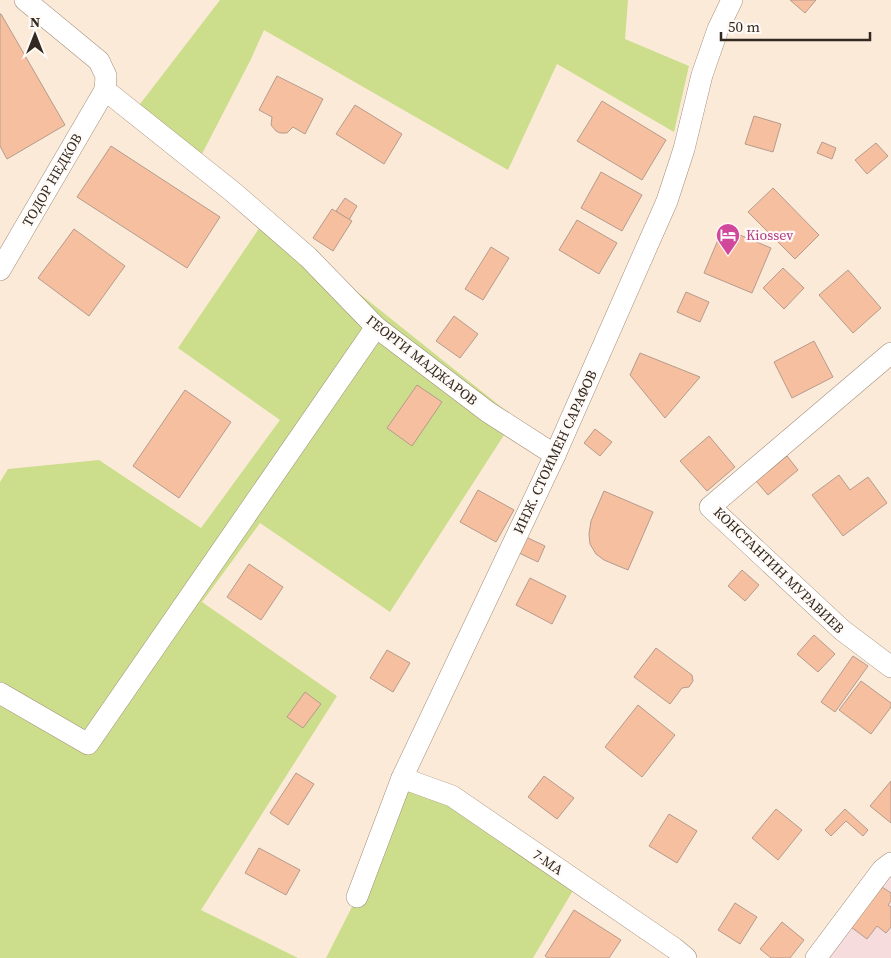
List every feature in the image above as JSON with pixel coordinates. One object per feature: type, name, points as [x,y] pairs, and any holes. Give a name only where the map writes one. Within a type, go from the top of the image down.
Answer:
[{"type":"street","points":[[24,0],[99,61],[106,76],[105,90]]},
{"type":"street","name":"ИНЖ. СТОИМЕН САРАФОВ","points":[[357,897],[402,778],[556,455],[667,201],[684,149],[702,75],[718,29],[732,0]]},
{"type":"street","name":"ГЕОРГИ МАДЖАРОВ","points":[[105,90],[233,192],[308,258],[376,327],[488,412],[556,455]]},
{"type":"street","name":"ТОДОР НЕДКОВ","points":[[0,270],[105,90]]},
{"type":"street","points":[[0,693],[88,744],[376,327]]},
{"type":"street","name":"КОНСТАНТИН МУРАВИЕВ","points":[[891,353],[710,507],[842,630],[891,667]]},
{"type":"street","name":"7-МА","points":[[402,778],[452,796],[686,958]]},
{"type":"street","points":[[816,958],[882,870],[891,863]]},
{"type":"shaded area","points":[[891,863],[891,958],[816,958]]},
{"type":"green space","points":[[220,0],[628,0],[625,39],[689,66],[674,132],[557,64],[508,170],[264,30],[202,154],[325,266],[515,418],[390,612],[260,523],[202,602],[337,696],[201,910],[298,958],[0,958],[0,482],[8,469],[99,460],[201,528],[280,420],[178,348],[260,227],[127,121]]},
{"type":"green space","points":[[402,778],[578,882],[533,958],[326,958],[357,897]]},
{"type":"building","points":[[790,0],[816,0],[805,13]]},
{"type":"building","points":[[0,14],[65,125],[7,159],[0,146]]},
{"type":"building","points":[[277,76],[323,99],[305,134],[293,127],[287,133],[276,131],[271,125],[272,117],[259,110]]},
{"type":"building","points":[[602,101],[666,140],[642,180],[577,141]]},
{"type":"building","points":[[355,105],[402,134],[384,164],[336,134]]},
{"type":"building","points":[[754,116],[781,124],[773,152],[745,144]]},
{"type":"building","points":[[822,142],[836,148],[832,159],[817,153]]},
{"type":"building","points":[[876,143],[888,156],[867,174],[855,160]]},
{"type":"building","points":[[111,146],[220,217],[187,268],[77,197]]},
{"type":"building","points":[[601,172],[642,195],[622,231],[581,208]]},
{"type":"building","points":[[773,188],[819,235],[795,259],[748,212]]},
{"type":"building","points":[[345,198],[357,206],[349,220],[336,211]]},
{"type":"building","points":[[332,209],[352,221],[333,251],[313,238]]},
{"type":"building","points":[[577,220],[617,243],[599,274],[559,250]]},
{"type":"building","points":[[723,228],[771,248],[752,293],[704,273]]},
{"type":"building","points":[[74,229],[125,266],[89,316],[38,278]]},
{"type":"building","points":[[491,247],[509,258],[483,300],[465,289]]},
{"type":"building","points":[[783,268],[804,288],[784,309],[763,288]]},
{"type":"building","points":[[848,270],[881,308],[853,333],[819,295]]},
{"type":"building","points":[[686,292],[709,302],[700,322],[677,312]]},
{"type":"building","points":[[454,316],[478,334],[460,358],[436,341]]},
{"type":"building","points":[[814,341],[833,377],[792,398],[774,362]]},
{"type":"building","points":[[640,353],[700,377],[665,418],[630,375]]},
{"type":"building","points":[[417,385],[442,402],[412,446],[387,428]]},
{"type":"building","points":[[185,390],[231,422],[179,498],[133,466]]},
{"type":"building","points":[[595,429],[612,442],[600,456],[584,443]]},
{"type":"building","points":[[709,436],[735,467],[707,491],[680,461]]},
{"type":"building","points":[[787,456],[798,470],[768,495],[756,481]]},
{"type":"building","points":[[839,475],[850,490],[868,477],[887,503],[843,536],[812,495]]},
{"type":"building","points":[[478,490],[514,510],[496,542],[460,522]]},
{"type":"building","points":[[604,491],[653,512],[628,570],[604,560],[596,554],[590,544],[591,521]]},
{"type":"building","points":[[526,537],[545,546],[538,562],[519,553]]},
{"type":"building","points":[[249,564],[283,587],[261,620],[227,597]]},
{"type":"building","points":[[742,570],[759,585],[745,601],[728,586]]},
{"type":"building","points":[[530,578],[566,596],[552,624],[516,605]]},
{"type":"building","points":[[814,635],[835,654],[818,672],[797,654]]},
{"type":"building","points":[[656,648],[692,675],[693,681],[689,687],[682,688],[670,704],[634,677]]},
{"type":"building","points":[[387,650],[410,663],[393,692],[370,678]]},
{"type":"building","points":[[853,656],[868,666],[835,712],[821,702]]},
{"type":"building","points":[[861,681],[891,703],[891,707],[871,734],[839,710]]},
{"type":"building","points":[[305,692],[321,704],[303,728],[287,717]]},
{"type":"building","points":[[638,705],[675,735],[642,777],[605,747]]},
{"type":"building","points":[[296,773],[314,784],[288,825],[270,813]]},
{"type":"building","points":[[544,776],[574,798],[557,819],[528,797]]},
{"type":"building","points":[[891,781],[891,823],[870,806]]},
{"type":"building","points":[[776,809],[802,830],[778,860],[752,838]]},
{"type":"building","points":[[845,809],[868,830],[863,836],[846,821],[831,836],[825,830]]},
{"type":"building","points":[[669,814],[697,831],[677,863],[649,846]]},
{"type":"building","points":[[259,848],[300,870],[286,895],[245,873]]},
{"type":"building","points":[[882,887],[891,893],[891,901],[888,905],[891,907],[891,927],[886,933],[877,926],[867,939],[851,927]]},
{"type":"building","points":[[735,903],[757,917],[740,944],[718,930]]},
{"type":"building","points":[[574,910],[621,940],[609,958],[548,958],[545,956]]},
{"type":"building","points":[[782,922],[804,940],[790,958],[771,958],[760,949]]},
{"type":"place","name":"Kiossev","points":[[728,256]]}]
